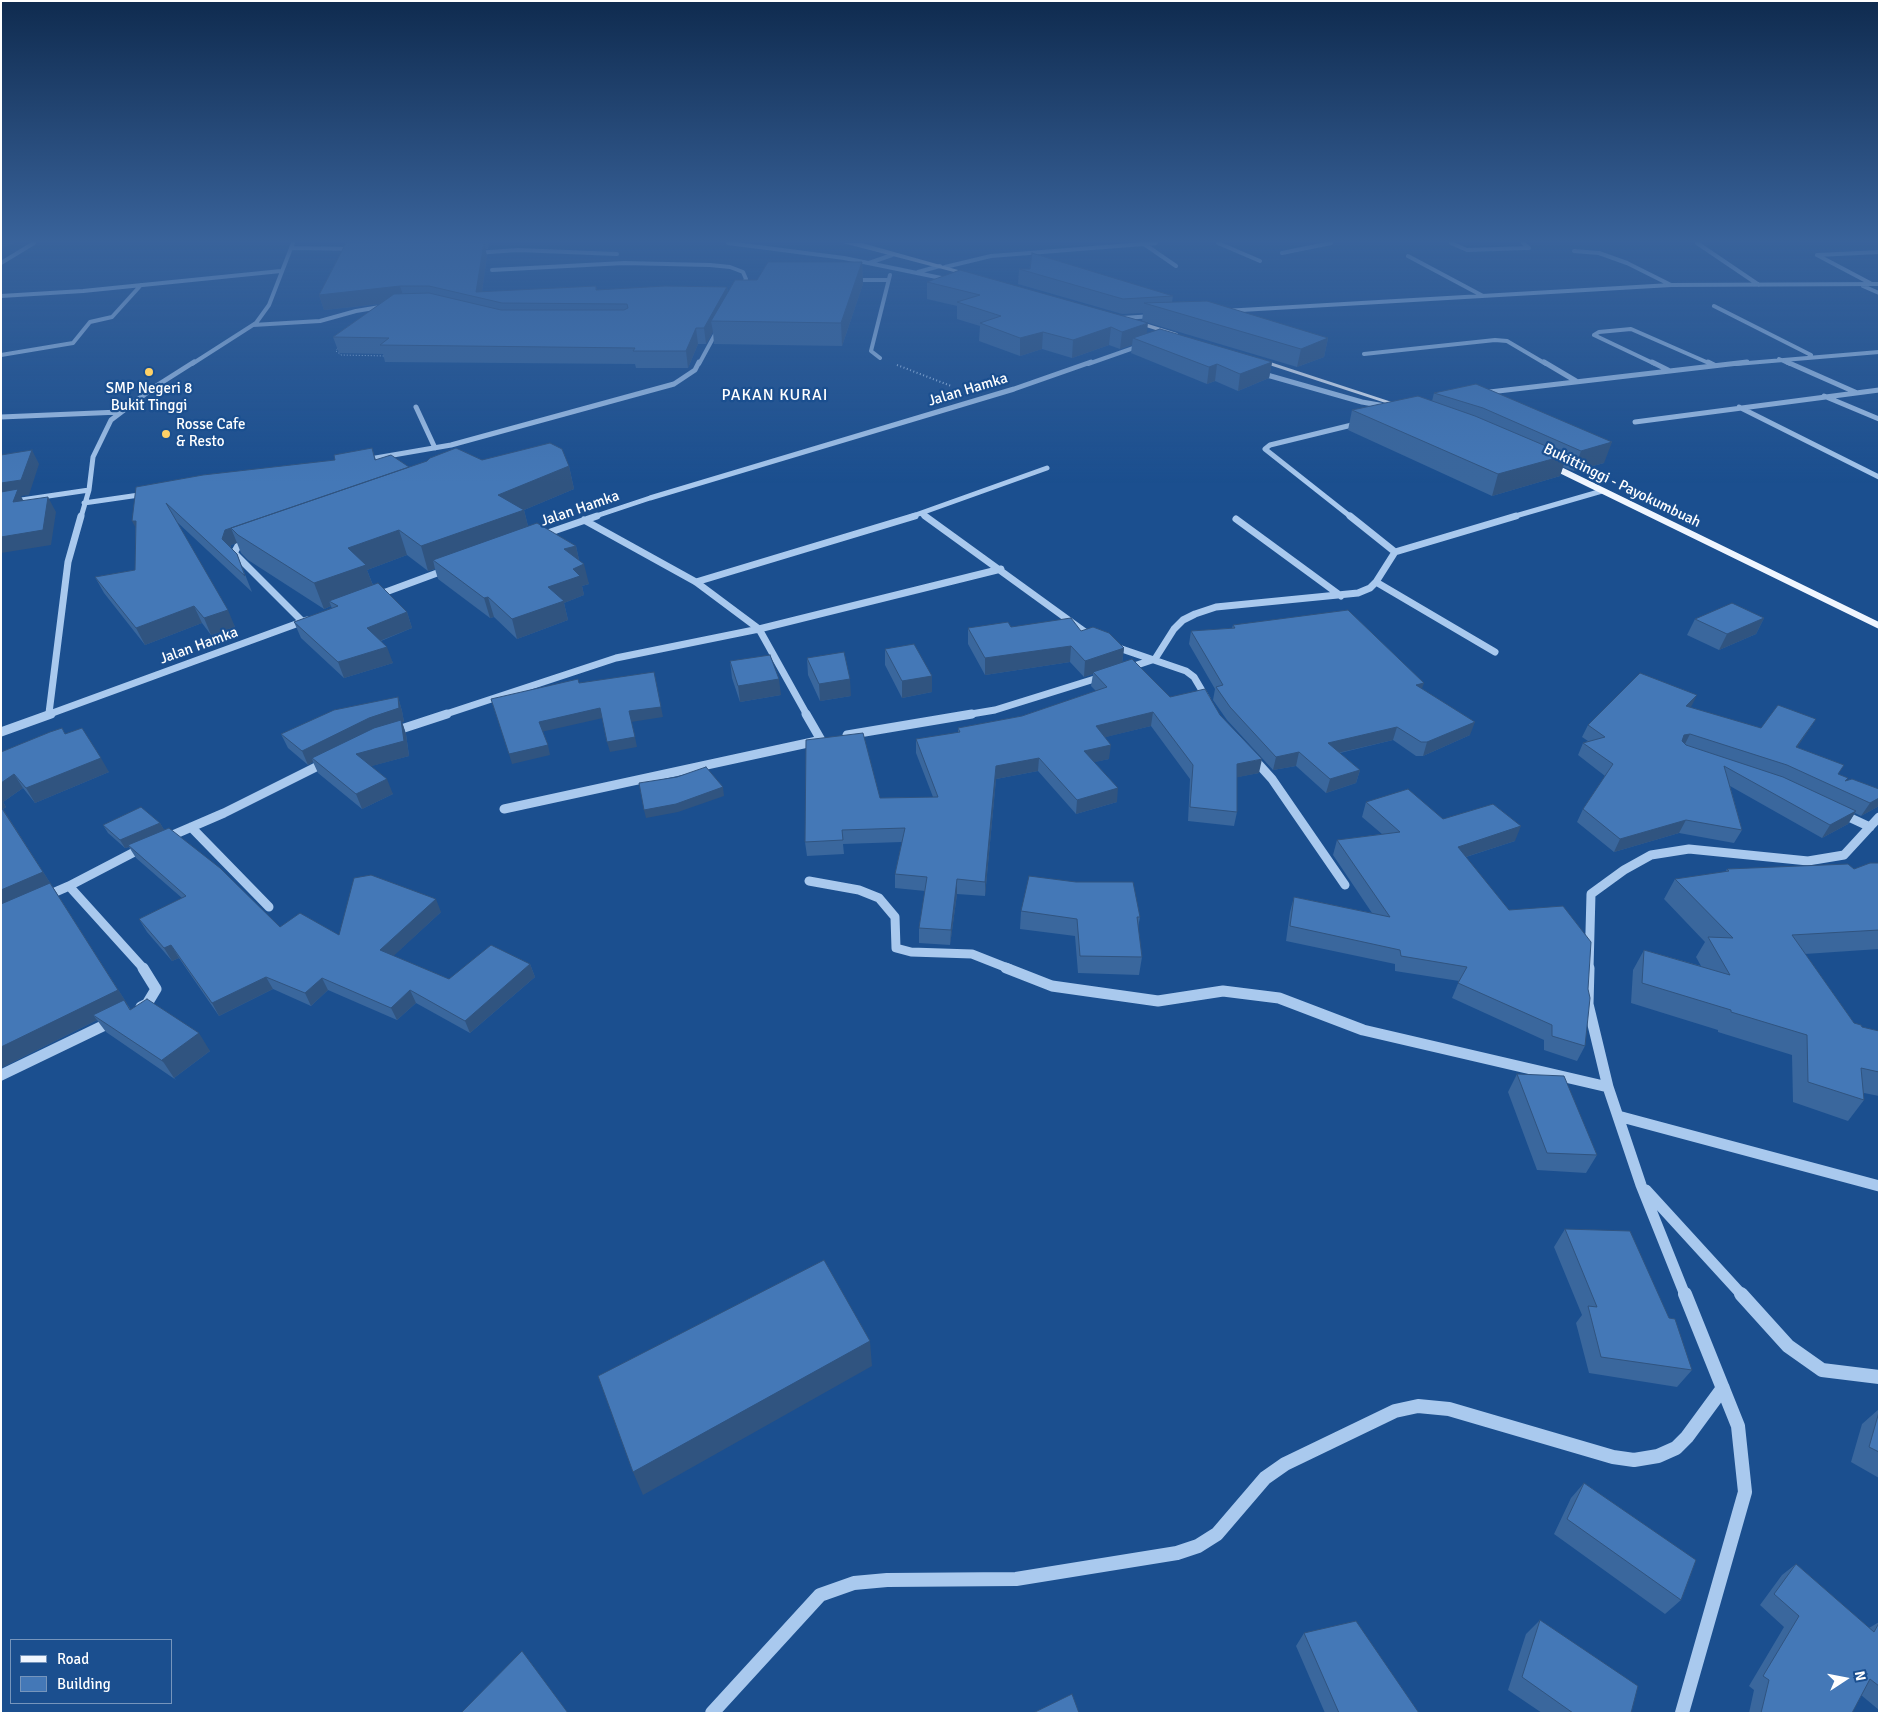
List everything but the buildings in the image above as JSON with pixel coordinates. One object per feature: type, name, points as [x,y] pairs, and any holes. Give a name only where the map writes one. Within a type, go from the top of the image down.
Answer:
[{"type":"main road","points":[[1139,323],[1185,337]]},
{"type":"main road","points":[[1247,356],[1410,410]]},
{"type":"main road","name":"Bukittinggi - Payokumbuah","points":[[1536,459],[1879,626]]},
{"type":"street","points":[[1,355],[73,343],[89,323]]},
{"type":"street","points":[[49,713],[68,562],[89,490],[93,457],[111,420],[120,412],[253,325],[287,323]]},
{"type":"street","points":[[354,461],[435,448],[674,384],[696,370],[721,323]]},
{"type":"street","points":[[878,323],[871,351],[880,358]]},
{"type":"street","points":[[1747,323],[1811,356]]},
{"type":"street","points":[[1670,370],[1594,335],[1599,332],[1631,329],[1714,365]]},
{"type":"street","points":[[1162,339],[1176,334]]},
{"type":"street","points":[[1364,354],[1507,340],[1576,381]]},
{"type":"street","name":"Jalan Hamka","points":[[531,539],[650,498],[984,398],[1146,344]]},
{"type":"street","points":[[1470,394],[1777,358],[1879,352]]},
{"type":"street","points":[[1777,358],[1855,392]]},
{"type":"street","points":[[1250,370],[1376,408],[1410,410]]},
{"type":"street","points":[[1635,422],[1879,390]]},
{"type":"street","points":[[1824,396],[1879,419]]},
{"type":"street","points":[[1392,403],[1412,401]]},
{"type":"street","points":[[416,407],[435,448]]},
{"type":"street","points":[[1739,407],[1879,477]]},
{"type":"street","points":[[1,418],[120,412]]},
{"type":"street","points":[[1367,421],[1270,445],[1265,448],[1395,552]]},
{"type":"street","points":[[696,582],[922,514],[1047,468]]},
{"type":"street","points":[[1,503],[89,490]]},
{"type":"street","points":[[1119,671],[1155,658],[1178,625],[1202,612],[1216,607],[1341,596],[1370,588],[1376,582],[1395,552],[1602,491]]},
{"type":"street","points":[[84,503],[152,493]]},
{"type":"street","points":[[922,514],[1105,643],[1155,658],[1191,674],[1213,708]]},
{"type":"street","points":[[1236,519],[1341,596]]},
{"type":"street","points":[[584,520],[696,582],[759,629],[821,740]]},
{"type":"street","points":[[256,540],[238,546],[234,553],[303,622]]},
{"type":"street","points":[[368,598],[459,565]]},
{"type":"street","points":[[386,734],[616,658],[759,629],[1001,569]]},
{"type":"street","points":[[1376,582],[1495,652]]},
{"type":"street","name":"Jalan Hamka","points":[[1,732],[312,618]]},
{"type":"street","points":[[840,736],[995,710],[1110,674]]},
{"type":"street","points":[[504,808],[830,738]]},
{"type":"street","points":[[1246,750],[1272,779],[1345,885]]},
{"type":"street","points":[[35,901],[69,886],[121,857],[191,827],[338,756]]},
{"type":"street","points":[[1828,808],[1870,827]]},
{"type":"street","points":[[1682,1713],[1745,1492],[1738,1426],[1641,1184],[1608,1087],[1588,1004],[1591,894],[1624,870],[1650,855],[1690,849],[1808,861],[1844,855],[1879,817]]},
{"type":"street","points":[[191,827],[269,907]]},
{"type":"street","points":[[808,881],[860,890],[878,898],[895,917],[896,948],[910,952],[972,954],[1052,986],[1158,1001],[1223,991],[1279,998],[1363,1030],[1608,1087]]},
{"type":"street","points":[[1,1075],[147,1004],[156,988],[149,974],[69,886]]},
{"type":"street","points":[[1618,1116],[1879,1186]]},
{"type":"street","points":[[1641,1184],[1788,1346],[1822,1370],[1879,1377]]},
{"type":"street","points":[[712,1713],[820,1595],[854,1583],[887,1580],[1016,1579],[1178,1554],[1198,1546],[1217,1534],[1265,1478],[1285,1464],[1395,1411],[1418,1406],[1449,1409],[1613,1457],[1634,1460],[1658,1456],[1676,1448],[1688,1437],[1723,1388]]},
{"type":"path","points":[[880,358],[984,398]]},
{"type":"place","name":"SMP Negeri 8 Bukit Tinggi","points":[[149,372]]},
{"type":"place","name":"Rosse Cafe & Resto","points":[[166,434]]},
{"type":"district","name":"PAKAN KURAI","points":[[775,396]]}]
